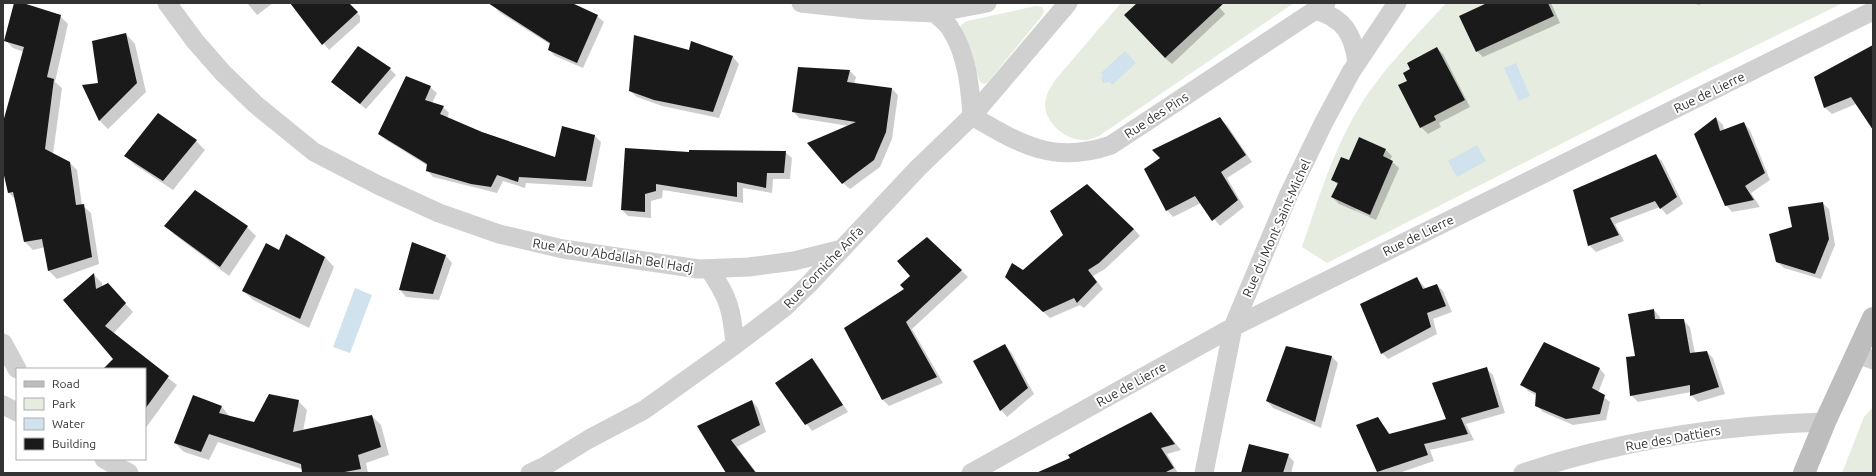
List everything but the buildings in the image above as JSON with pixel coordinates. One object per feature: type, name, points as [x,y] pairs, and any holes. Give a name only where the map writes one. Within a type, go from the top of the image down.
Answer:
[{"type":"main road","points":[[1804,473],[1825,422],[1865,357],[1873,318]]},
{"type":"street","name":"Rue Abou Abdallah Bel Hadj","points":[[167,3],[195,41],[218,67],[255,104],[314,152],[378,185],[439,213],[499,234],[563,249],[708,269],[749,267],[794,261],[842,249]]},
{"type":"street","points":[[801,3],[866,10],[934,12],[987,3]]},
{"type":"street","name":"Rue Corniche Anfa","points":[[530,473],[546,466],[589,439],[644,410],[736,346],[785,307],[918,168],[972,116],[1068,3]]},
{"type":"street","name":"Rue du Mont Saint-Michel","points":[[1204,473],[1233,327],[1301,169],[1324,122],[1357,62],[1397,3]]},
{"type":"street","points":[[1321,7],[1335,18],[1351,35],[1355,46],[1357,62]]},
{"type":"street","name":"Rue des Pins","points":[[972,116],[1022,143],[1047,151],[1071,154],[1092,152],[1111,145],[1321,7]]},
{"type":"street","name":"Rue de Lierre","points":[[971,473],[1233,327],[1873,11]]},
{"type":"street","points":[[934,12],[950,27],[957,43],[970,83],[972,116]]},
{"type":"street","name":"Rue Abou Abdallah Bel Hadj","points":[[708,269],[720,285],[729,303],[736,346]]},
{"type":"street","points":[[3,342],[16,368]]},
{"type":"street","points":[[3,405],[16,412]]},
{"type":"street","name":"Rue des Dattiers","points":[[1523,473],[1548,465],[1640,443],[1698,432],[1747,426],[1825,422]]},
{"type":"street","points":[[106,460],[129,473]]},
{"type":"green space","points":[[1121,3],[1137,3],[1124,15],[1165,58],[1219,7],[1216,3],[1294,3],[1099,136],[1088,140],[1073,138],[1060,131],[1050,120],[1045,106],[1047,95],[1055,80]]},
{"type":"green space","points":[[1446,3],[1487,3],[1459,16],[1476,52],[1554,16],[1548,3],[1843,3],[1710,68],[1327,263],[1302,247],[1326,178],[1340,144],[1357,111],[1376,83],[1398,55]],"holes":[[[1437,47],[1465,100],[1432,114],[1399,85],[1407,81],[1410,69],[1407,63],[1412,60],[1418,61],[1417,57]],[[1359,137],[1386,149],[1383,156],[1393,161],[1369,217],[1355,211],[1356,208],[1331,197],[1338,183],[1331,180],[1341,157],[1349,160]]]},
{"type":"green space","points":[[1036,6],[1042,7],[1044,11],[1042,16],[988,82],[984,84],[980,82],[960,30],[961,25],[967,21]]},
{"type":"green space","points":[[1873,407],[1873,473],[1842,473],[1864,417]]},
{"type":"water","points":[[1125,51],[1136,63],[1112,85],[1110,82],[1103,83],[1101,78],[1103,75],[1101,73]]},
{"type":"water","points":[[1516,63],[1530,96],[1519,101],[1504,68]]},
{"type":"water","points":[[1477,145],[1486,161],[1457,177],[1448,161]]},
{"type":"water","points":[[355,288],[372,295],[350,353],[333,347]]}]
